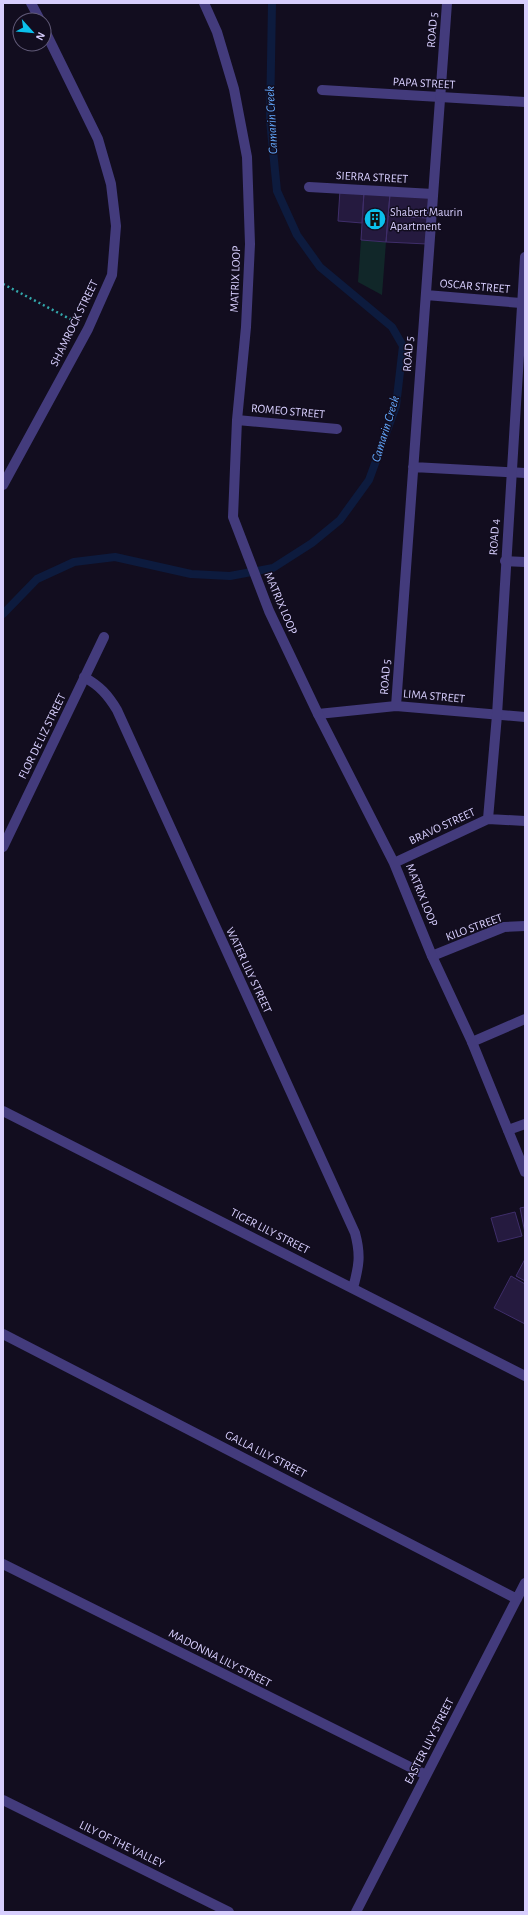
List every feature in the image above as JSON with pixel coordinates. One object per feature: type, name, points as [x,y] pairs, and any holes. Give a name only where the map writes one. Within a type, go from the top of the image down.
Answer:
[{"type":"street","points":[[31,3],[36,12]]},
{"type":"street","name":"MATRIX LOOP","points":[[204,3],[217,32],[234,89],[247,156],[250,244],[246,328],[237,420],[233,517],[269,611],[318,714],[394,862],[432,956],[472,1042],[525,1172]]},
{"type":"street","name":"ROAD 5","points":[[396,706],[446,3]]},
{"type":"street","name":"SHAMROCK STREET","points":[[3,485],[88,329],[112,275],[116,226],[111,184],[98,140],[52,45]]},
{"type":"street","name":"PAPA STREET","points":[[322,90],[525,102]]},
{"type":"street","name":"SIERRA STREET","points":[[309,187],[433,194]]},
{"type":"street","name":"ROAD 4","points":[[488,819],[497,715],[510,472],[521,303],[524,291],[525,258]]},
{"type":"street","name":"OSCAR STREET","points":[[426,295],[521,303]]},
{"type":"street","name":"ROMEO STREET","points":[[237,420],[337,429]]},
{"type":"street","points":[[413,467],[525,473]]},
{"type":"street","points":[[505,561],[525,562]]},
{"type":"street","name":"FLOR DE LIZ STREET","points":[[3,847],[104,637]]},
{"type":"street","name":"WATER LILY STREET","points":[[84,677],[96,684],[109,696],[117,710],[355,1233],[360,1250],[359,1267],[354,1288]]},
{"type":"street","name":"LIMA STREET","points":[[318,714],[396,706],[525,717]]},
{"type":"street","name":"BRAVO STREET","points":[[394,862],[488,819],[525,821]]},
{"type":"street","name":"KILO STREET","points":[[432,956],[504,927],[525,926]]},
{"type":"street","points":[[472,1042],[525,1019]]},
{"type":"street","name":"TIGER LILY STREET","points":[[3,1111],[525,1376]]},
{"type":"street","points":[[508,1130],[525,1124]]},
{"type":"street","name":"GALLA LILY STREET","points":[[3,1334],[517,1598]]},
{"type":"street","name":"MADONNA LILY STREET","points":[[3,1564],[426,1775]]},
{"type":"street","name":"EASTER LILY STREET","points":[[356,1912],[525,1583]]},
{"type":"street","name":"LILY OF THE VALLEY","points":[[3,1800],[229,1912]]},
{"type":"path","points":[[3,284],[88,329]]},
{"type":"green space","points":[[361,240],[386,242],[382,295],[358,282]]},
{"type":"building","points":[[340,190],[364,192],[362,223],[338,221]]},
{"type":"building","name":"Shabert Maurin Apartment","points":[[364,192],[390,194],[386,242],[361,240]]},
{"type":"building","points":[[390,194],[431,197],[429,218],[388,216]]},
{"type":"building","points":[[388,216],[429,218],[427,244],[386,242]]},
{"type":"building","points":[[525,1207],[525,1233],[520,1208]]},
{"type":"building","points":[[515,1212],[522,1236],[498,1242],[491,1218]]},
{"type":"building","points":[[525,1259],[525,1281],[516,1276]]},
{"type":"building","points":[[511,1276],[525,1284],[525,1324],[494,1308]]},
{"type":"waterway","name":"Camarin Creek","points":[[3,614],[37,579],[74,562],[115,557],[191,574],[230,576],[273,568],[312,543],[340,520],[369,480],[396,406],[403,346],[392,327],[320,267],[297,235],[277,191],[270,120],[272,3]]},
{"type":"place","name":"Shabert Maurin Apartment","points":[[375,219]]}]
